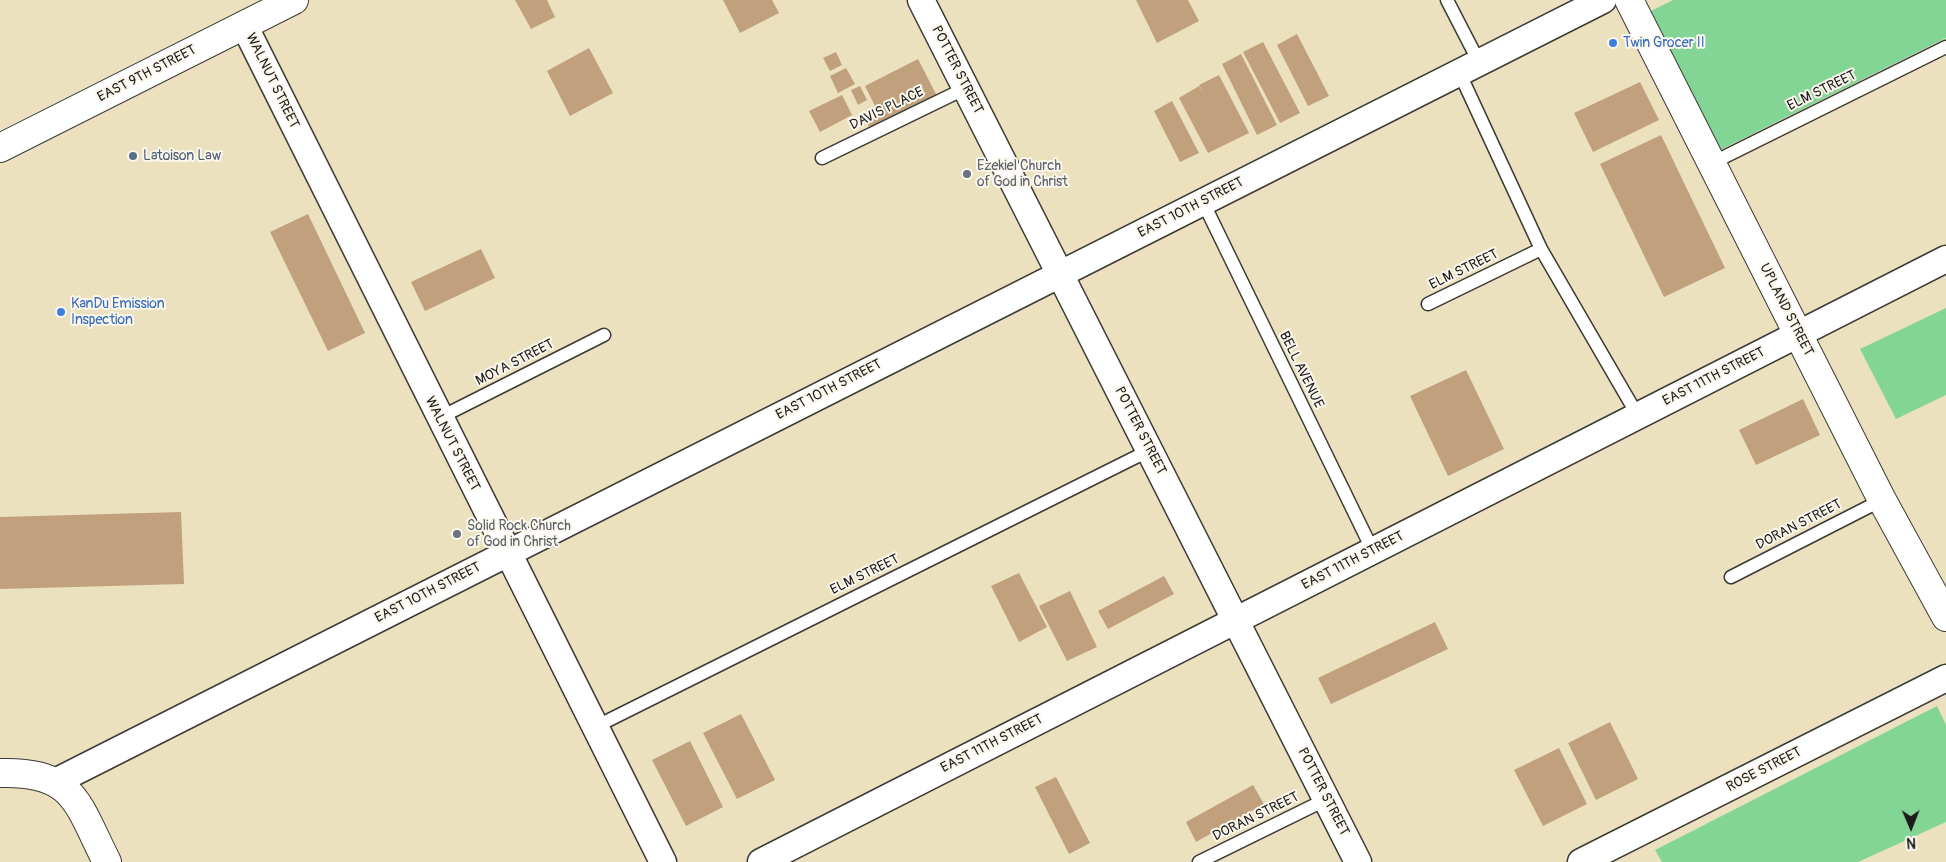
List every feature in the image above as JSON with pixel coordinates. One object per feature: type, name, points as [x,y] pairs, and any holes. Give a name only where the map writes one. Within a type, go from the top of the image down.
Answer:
[{"type":"street","name":"EAST 9TH STREET","points":[[0,148],[294,0]]},
{"type":"street","name":"POTTER STREET","points":[[921,0],[1358,862]]},
{"type":"street","name":"EAST 10TH STREET","points":[[56,782],[507,552],[1470,69],[1603,0]]},
{"type":"street","name":"UPLAND STREET","points":[[1629,0],[1882,500],[1946,618]]},
{"type":"street","name":"WALNUT STREET","points":[[244,25],[662,862]]},
{"type":"street","name":"EAST 11TH STREET","points":[[761,862],[1946,259]]},
{"type":"street","name":"ROSE STREET","points":[[1581,862],[1946,678]]},
{"type":"street","points":[[0,773],[40,775],[56,782],[69,792],[78,805],[107,862]]},
{"type":"lane","points":[[1447,0],[1470,69],[1541,249],[1638,416]]},
{"type":"lane","name":"ELM STREET","points":[[1712,163],[1946,47]]},
{"type":"lane","name":"DAVIS PLACE","points":[[822,158],[966,88]]},
{"type":"lane","name":"BELL AVENUE","points":[[1203,202],[1373,551]]},
{"type":"lane","name":"ELM STREET","points":[[1428,304],[1541,249]]},
{"type":"lane","name":"MOYA STREET","points":[[439,418],[604,336]]},
{"type":"lane","name":"ELM STREET","points":[[594,726],[1150,450]]},
{"type":"lane","name":"DORAN STREET","points":[[1731,577],[1882,500]]},
{"type":"lane","name":"DORAN STREET","points":[[1199,862],[1327,799]]},
{"type":"green space","points":[[1673,0],[1946,0],[1946,38],[1720,150],[1651,11]]},
{"type":"green space","points":[[1946,308],[1946,395],[1896,419],[1860,349]]},
{"type":"green space","points":[[1937,706],[1946,725],[1946,822],[1858,862],[1662,862],[1655,850]]},
{"type":"building","points":[[515,0],[547,0],[555,17],[531,29]]},
{"type":"building","points":[[723,0],[772,0],[779,13],[740,33]]},
{"type":"building","points":[[1136,0],[1188,0],[1199,21],[1157,43]]},
{"type":"building","points":[[1297,34],[1329,96],[1308,106],[1277,45]]},
{"type":"building","points":[[1263,42],[1300,113],[1280,123],[1243,52]]},
{"type":"building","points":[[589,48],[613,93],[570,116],[547,71]]},
{"type":"building","points":[[836,52],[842,65],[830,71],[823,58]]},
{"type":"building","points":[[1241,54],[1277,125],[1257,135],[1222,64]]},
{"type":"building","points":[[918,59],[937,96],[870,129],[865,119],[878,112],[865,86]]},
{"type":"building","points":[[846,68],[855,84],[838,93],[830,76]]},
{"type":"building","points":[[1219,75],[1249,133],[1208,153],[1179,98],[1199,86],[1204,94],[1199,85]]},
{"type":"building","points":[[1640,82],[1659,120],[1593,152],[1574,113]]},
{"type":"building","points":[[860,86],[867,100],[858,105],[851,90]]},
{"type":"building","points":[[842,95],[852,115],[820,132],[809,111]]},
{"type":"building","points":[[1172,101],[1199,153],[1180,162],[1154,111]]},
{"type":"building","points":[[1661,135],[1725,268],[1664,297],[1600,164]]},
{"type":"building","points":[[308,214],[365,333],[328,351],[270,232]]},
{"type":"building","points":[[481,249],[495,278],[425,311],[411,282]]},
{"type":"building","points":[[1466,370],[1504,449],[1448,476],[1410,396]]},
{"type":"building","points":[[1803,399],[1820,435],[1756,465],[1739,430]]},
{"type":"building","points":[[181,512],[184,584],[0,589],[0,517]]},
{"type":"building","points":[[1019,573],[1047,627],[1019,642],[991,586]]},
{"type":"building","points":[[1164,576],[1174,594],[1108,629],[1098,611]]},
{"type":"building","points":[[1070,591],[1097,647],[1067,661],[1039,606]]},
{"type":"building","points":[[1435,622],[1448,649],[1331,704],[1318,678]]},
{"type":"building","points":[[741,714],[775,780],[737,799],[703,733]]},
{"type":"building","points":[[1610,722],[1638,779],[1596,800],[1568,743]]},
{"type":"building","points":[[690,741],[723,807],[686,826],[652,760]]},
{"type":"building","points":[[1559,748],[1587,804],[1543,826],[1514,770]]},
{"type":"building","points":[[1056,777],[1090,843],[1069,854],[1035,787]]},
{"type":"building","points":[[1253,785],[1264,804],[1196,842],[1186,822]]},
{"type":"place","name":"Twin Grocer II","points":[[1613,43]]},
{"type":"place","name":"Latoison Law","points":[[133,156]]},
{"type":"place","name":"Ezekiel Church of God in Christ","points":[[967,174]]},
{"type":"place","name":"KanDu Emission Inspection","points":[[61,312]]},
{"type":"place","name":"Solid Rock Church of God in Christ","points":[[457,534]]}]
